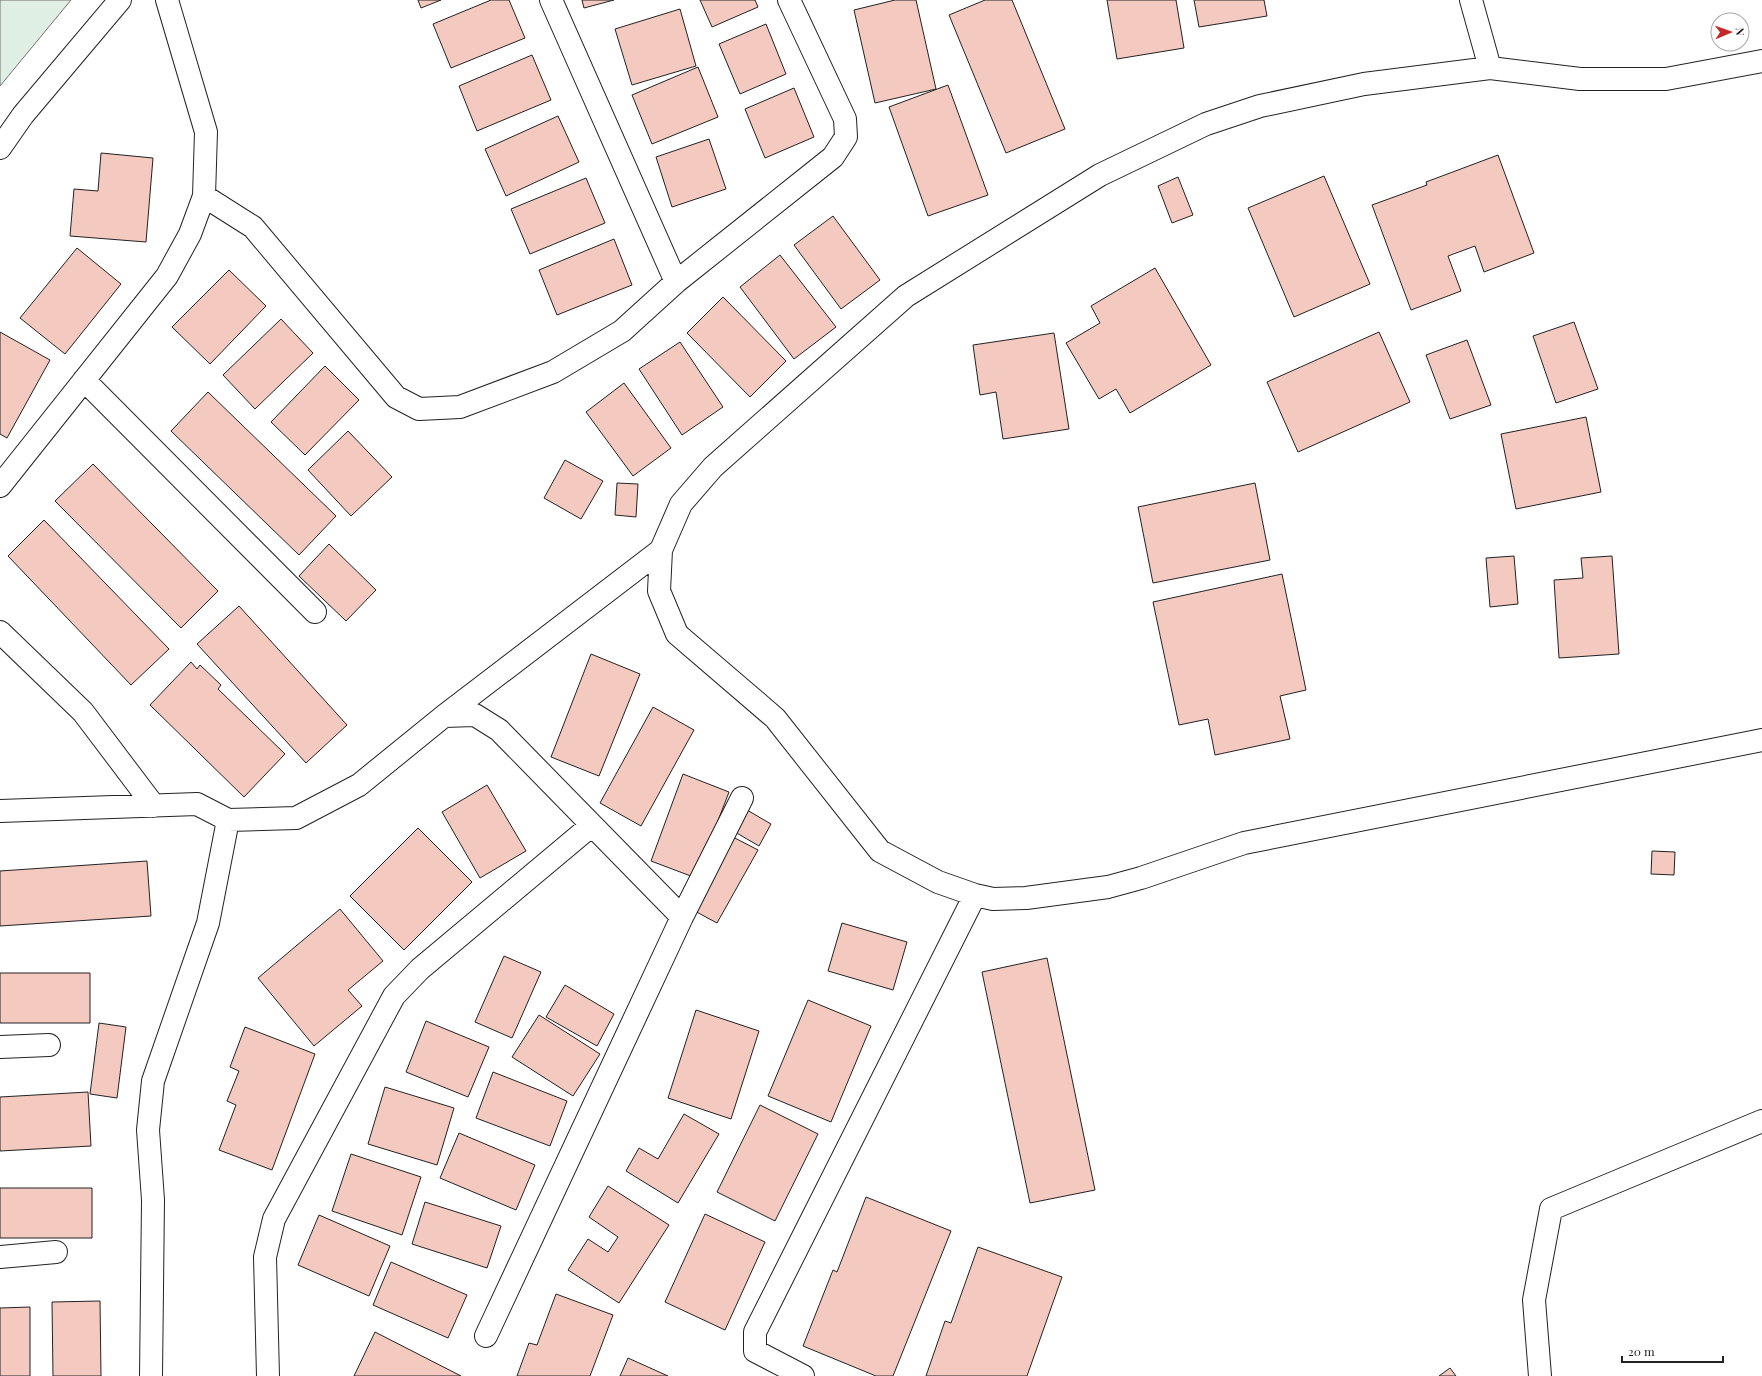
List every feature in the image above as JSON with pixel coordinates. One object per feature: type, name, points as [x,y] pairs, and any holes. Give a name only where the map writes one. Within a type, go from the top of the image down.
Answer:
[{"type":"street","points":[[0,148],[24,115],[120,0]]},
{"type":"street","points":[[0,486],[167,276],[190,234],[204,196],[206,132],[167,0]]},
{"type":"street","points":[[551,0],[676,282]]},
{"type":"street","points":[[204,196],[253,227],[396,397],[419,409],[460,407],[553,372],[622,332],[676,282],[833,157],[846,137],[845,119],[789,0]]},
{"type":"street","points":[[1471,0],[1490,68]]},
{"type":"street","points":[[1762,61],[1666,79],[1580,79],[1490,68],[1364,84],[1260,106],[1206,124],[1100,175],[906,296],[713,467],[680,504],[662,550],[659,590],[677,634],[775,718],[880,851],[938,882],[975,895],[993,899],[1020,898],[1108,887],[1141,878],[1244,843],[1762,740]]},
{"type":"street","points":[[84,380],[315,612]]},
{"type":"street","points":[[0,811],[198,804],[228,820],[296,818],[358,785],[444,716],[662,550]]},
{"type":"street","points":[[0,632],[84,712],[154,806]]},
{"type":"street","points":[[444,716],[475,715],[499,730],[682,917]]},
{"type":"street","points":[[486,1336],[682,917],[742,798]]},
{"type":"street","points":[[151,1376],[153,1200],[148,1130],[153,1081],[208,923],[228,820]]},
{"type":"street","points":[[268,1376],[265,1257],[274,1219],[394,996],[420,969],[592,825]]},
{"type":"street","points":[[803,1376],[756,1352],[755,1332],[975,895]]},
{"type":"street","points":[[0,1048],[49,1045]]},
{"type":"street","points":[[1540,1376],[1534,1300],[1551,1208],[1762,1121]]},
{"type":"street","points":[[0,1257],[56,1252]]},
{"type":"green space","points":[[0,0],[71,0],[0,86]]},
{"type":"building","points":[[418,0],[441,0],[421,8]]},
{"type":"building","points":[[491,0],[509,0],[525,38],[451,68],[433,24]]},
{"type":"building","points":[[582,0],[614,0],[584,8]]},
{"type":"building","points":[[700,0],[755,0],[758,7],[712,27]]},
{"type":"building","points":[[895,0],[916,0],[936,89],[875,103],[854,10]]},
{"type":"building","points":[[985,0],[1012,0],[1065,129],[1006,153],[949,15]]},
{"type":"building","points":[[1107,0],[1176,0],[1184,48],[1117,59]]},
{"type":"building","points":[[1194,0],[1264,0],[1267,16],[1199,27]]},
{"type":"building","points":[[680,9],[696,66],[632,85],[615,29]]},
{"type":"building","points":[[766,24],[786,74],[740,94],[719,44]]},
{"type":"building","points":[[532,55],[551,100],[477,131],[459,86]]},
{"type":"building","points":[[698,67],[718,117],[652,144],[632,95]]},
{"type":"building","points":[[948,85],[988,195],[928,216],[889,107]]},
{"type":"building","points":[[794,88],[814,137],[765,158],[745,109]]},
{"type":"building","points":[[558,116],[579,162],[506,196],[485,149]]},
{"type":"building","points":[[709,139],[726,189],[672,207],[656,157]]},
{"type":"building","points":[[101,153],[153,158],[146,242],[70,236],[74,189],[98,191]]},
{"type":"building","points":[[1498,155],[1534,253],[1484,272],[1475,246],[1448,256],[1461,291],[1411,310],[1372,205],[1427,185],[1426,182]]},
{"type":"building","points":[[1324,176],[1370,284],[1294,317],[1248,208]]},
{"type":"building","points":[[1178,177],[1193,215],[1172,223],[1158,186]]},
{"type":"building","points":[[586,178],[605,223],[530,254],[511,209]]},
{"type":"building","points":[[833,216],[880,280],[841,309],[794,245]]},
{"type":"building","points":[[614,239],[632,285],[557,315],[539,270]]},
{"type":"building","points":[[77,248],[121,284],[65,354],[20,318]]},
{"type":"building","points":[[780,255],[836,327],[794,359],[740,287]]},
{"type":"building","points":[[1155,268],[1211,365],[1130,413],[1116,389],[1099,399],[1066,343],[1100,323],[1091,306]]},
{"type":"building","points":[[229,270],[266,306],[210,364],[172,327]]},
{"type":"building","points":[[723,297],[786,361],[750,397],[687,333]]},
{"type":"building","points":[[281,319],[313,353],[255,409],[223,375]]},
{"type":"building","points":[[1574,322],[1598,389],[1556,403],[1533,336]]},
{"type":"building","points":[[0,332],[50,360],[7,438],[0,434]]},
{"type":"building","points":[[1379,332],[1410,402],[1298,452],[1267,382]]},
{"type":"building","points":[[1054,333],[1069,429],[1003,439],[996,392],[980,395],[973,345]]},
{"type":"building","points":[[1467,340],[1491,405],[1450,419],[1426,355]]},
{"type":"building","points":[[680,342],[723,407],[682,435],[639,369]]},
{"type":"building","points":[[325,366],[359,400],[305,455],[271,422]]},
{"type":"building","points":[[624,383],[671,448],[633,476],[586,412]]},
{"type":"building","points":[[208,392],[336,516],[299,555],[171,431]]},
{"type":"building","points":[[1586,417],[1601,492],[1516,509],[1501,434]]},
{"type":"building","points":[[348,431],[392,477],[351,516],[308,470]]},
{"type":"building","points":[[565,460],[603,481],[581,519],[544,498]]},
{"type":"building","points":[[93,464],[218,591],[181,628],[55,501]]},
{"type":"building","points":[[617,483],[638,484],[636,517],[615,515]]},
{"type":"building","points":[[1255,483],[1270,560],[1153,583],[1138,507]]},
{"type":"building","points":[[44,520],[169,649],[131,685],[8,556]]},
{"type":"building","points":[[329,544],[376,590],[346,621],[299,576]]},
{"type":"building","points":[[1514,556],[1518,604],[1490,607],[1486,558]]},
{"type":"building","points":[[1612,556],[1619,654],[1559,658],[1554,580],[1583,578],[1581,558]]},
{"type":"building","points":[[1282,574],[1306,690],[1280,696],[1290,739],[1215,755],[1208,719],[1179,725],[1153,602]]},
{"type":"building","points":[[239,606],[347,725],[306,763],[197,644]]},
{"type":"building","points":[[591,654],[640,674],[599,776],[551,757]]},
{"type":"building","points":[[191,662],[197,669],[200,665],[221,685],[218,689],[285,754],[244,797],[150,705]]},
{"type":"building","points":[[653,707],[694,730],[641,826],[600,803]]},
{"type":"building","points":[[683,774],[729,792],[696,878],[651,861]]},
{"type":"building","points":[[487,785],[526,851],[480,878],[442,812]]},
{"type":"building","points":[[747,810],[771,824],[759,846],[735,832]]},
{"type":"building","points":[[418,828],[472,882],[404,950],[350,896]]},
{"type":"building","points":[[731,836],[758,850],[717,923],[691,909]]},
{"type":"building","points":[[1652,851],[1675,852],[1674,875],[1651,874]]},
{"type":"building","points":[[147,861],[151,916],[0,926],[0,871]]},
{"type":"building","points":[[340,909],[383,961],[348,990],[362,1006],[314,1046],[258,978]]},
{"type":"building","points":[[842,923],[907,942],[893,990],[828,971]]},
{"type":"building","points":[[504,956],[541,972],[512,1038],[475,1022]]},
{"type":"building","points":[[1047,958],[1095,1190],[1030,1203],[982,972]]},
{"type":"building","points":[[0,973],[90,973],[90,1023],[0,1023]]},
{"type":"building","points":[[565,985],[614,1014],[597,1046],[546,1017]]},
{"type":"building","points":[[808,1000],[871,1026],[831,1122],[768,1096]]},
{"type":"building","points":[[696,1010],[759,1031],[731,1119],[668,1098]]},
{"type":"building","points":[[539,1015],[600,1054],[573,1096],[512,1057]]},
{"type":"building","points":[[426,1021],[489,1047],[468,1097],[406,1072]]},
{"type":"building","points":[[99,1023],[126,1027],[117,1098],[90,1094]]},
{"type":"building","points":[[245,1027],[315,1054],[272,1170],[219,1150],[236,1105],[227,1101],[239,1071],[230,1067]]},
{"type":"building","points":[[493,1072],[567,1101],[550,1146],[476,1118]]},
{"type":"building","points":[[385,1087],[454,1108],[437,1165],[368,1144]]},
{"type":"building","points":[[88,1092],[91,1146],[0,1151],[0,1097]]},
{"type":"building","points":[[760,1105],[818,1134],[775,1221],[717,1192]]},
{"type":"building","points":[[684,1114],[719,1134],[678,1203],[626,1171],[639,1148],[658,1159]]},
{"type":"building","points":[[459,1133],[535,1165],[516,1210],[440,1178]]},
{"type":"building","points":[[351,1154],[421,1177],[402,1235],[332,1211]]},
{"type":"building","points":[[608,1186],[669,1225],[619,1303],[568,1270],[588,1239],[608,1252],[618,1237],[589,1217]]},
{"type":"building","points":[[0,1188],[92,1188],[92,1238],[0,1238]]},
{"type":"building","points":[[866,1197],[951,1231],[893,1376],[876,1376],[803,1346],[833,1270],[837,1272]]},
{"type":"building","points":[[425,1202],[501,1226],[487,1268],[412,1244]]},
{"type":"building","points":[[705,1214],[765,1242],[725,1330],[665,1302]]},
{"type":"building","points":[[319,1215],[390,1246],[369,1296],[298,1265]]},
{"type":"building","points":[[978,1247],[1062,1277],[1027,1376],[926,1376],[945,1321],[951,1323]]},
{"type":"building","points":[[391,1262],[467,1295],[448,1338],[373,1305]]},
{"type":"building","points":[[556,1294],[613,1315],[590,1376],[517,1376],[529,1343],[537,1345]]},
{"type":"building","points":[[100,1301],[101,1376],[53,1376],[52,1302]]},
{"type":"building","points":[[30,1307],[30,1376],[0,1376],[0,1308]]},
{"type":"building","points":[[375,1332],[461,1376],[354,1376]]},
{"type":"building","points":[[628,1358],[668,1376],[620,1376]]},
{"type":"building","points":[[1450,1368],[1456,1376],[1439,1376]]}]
